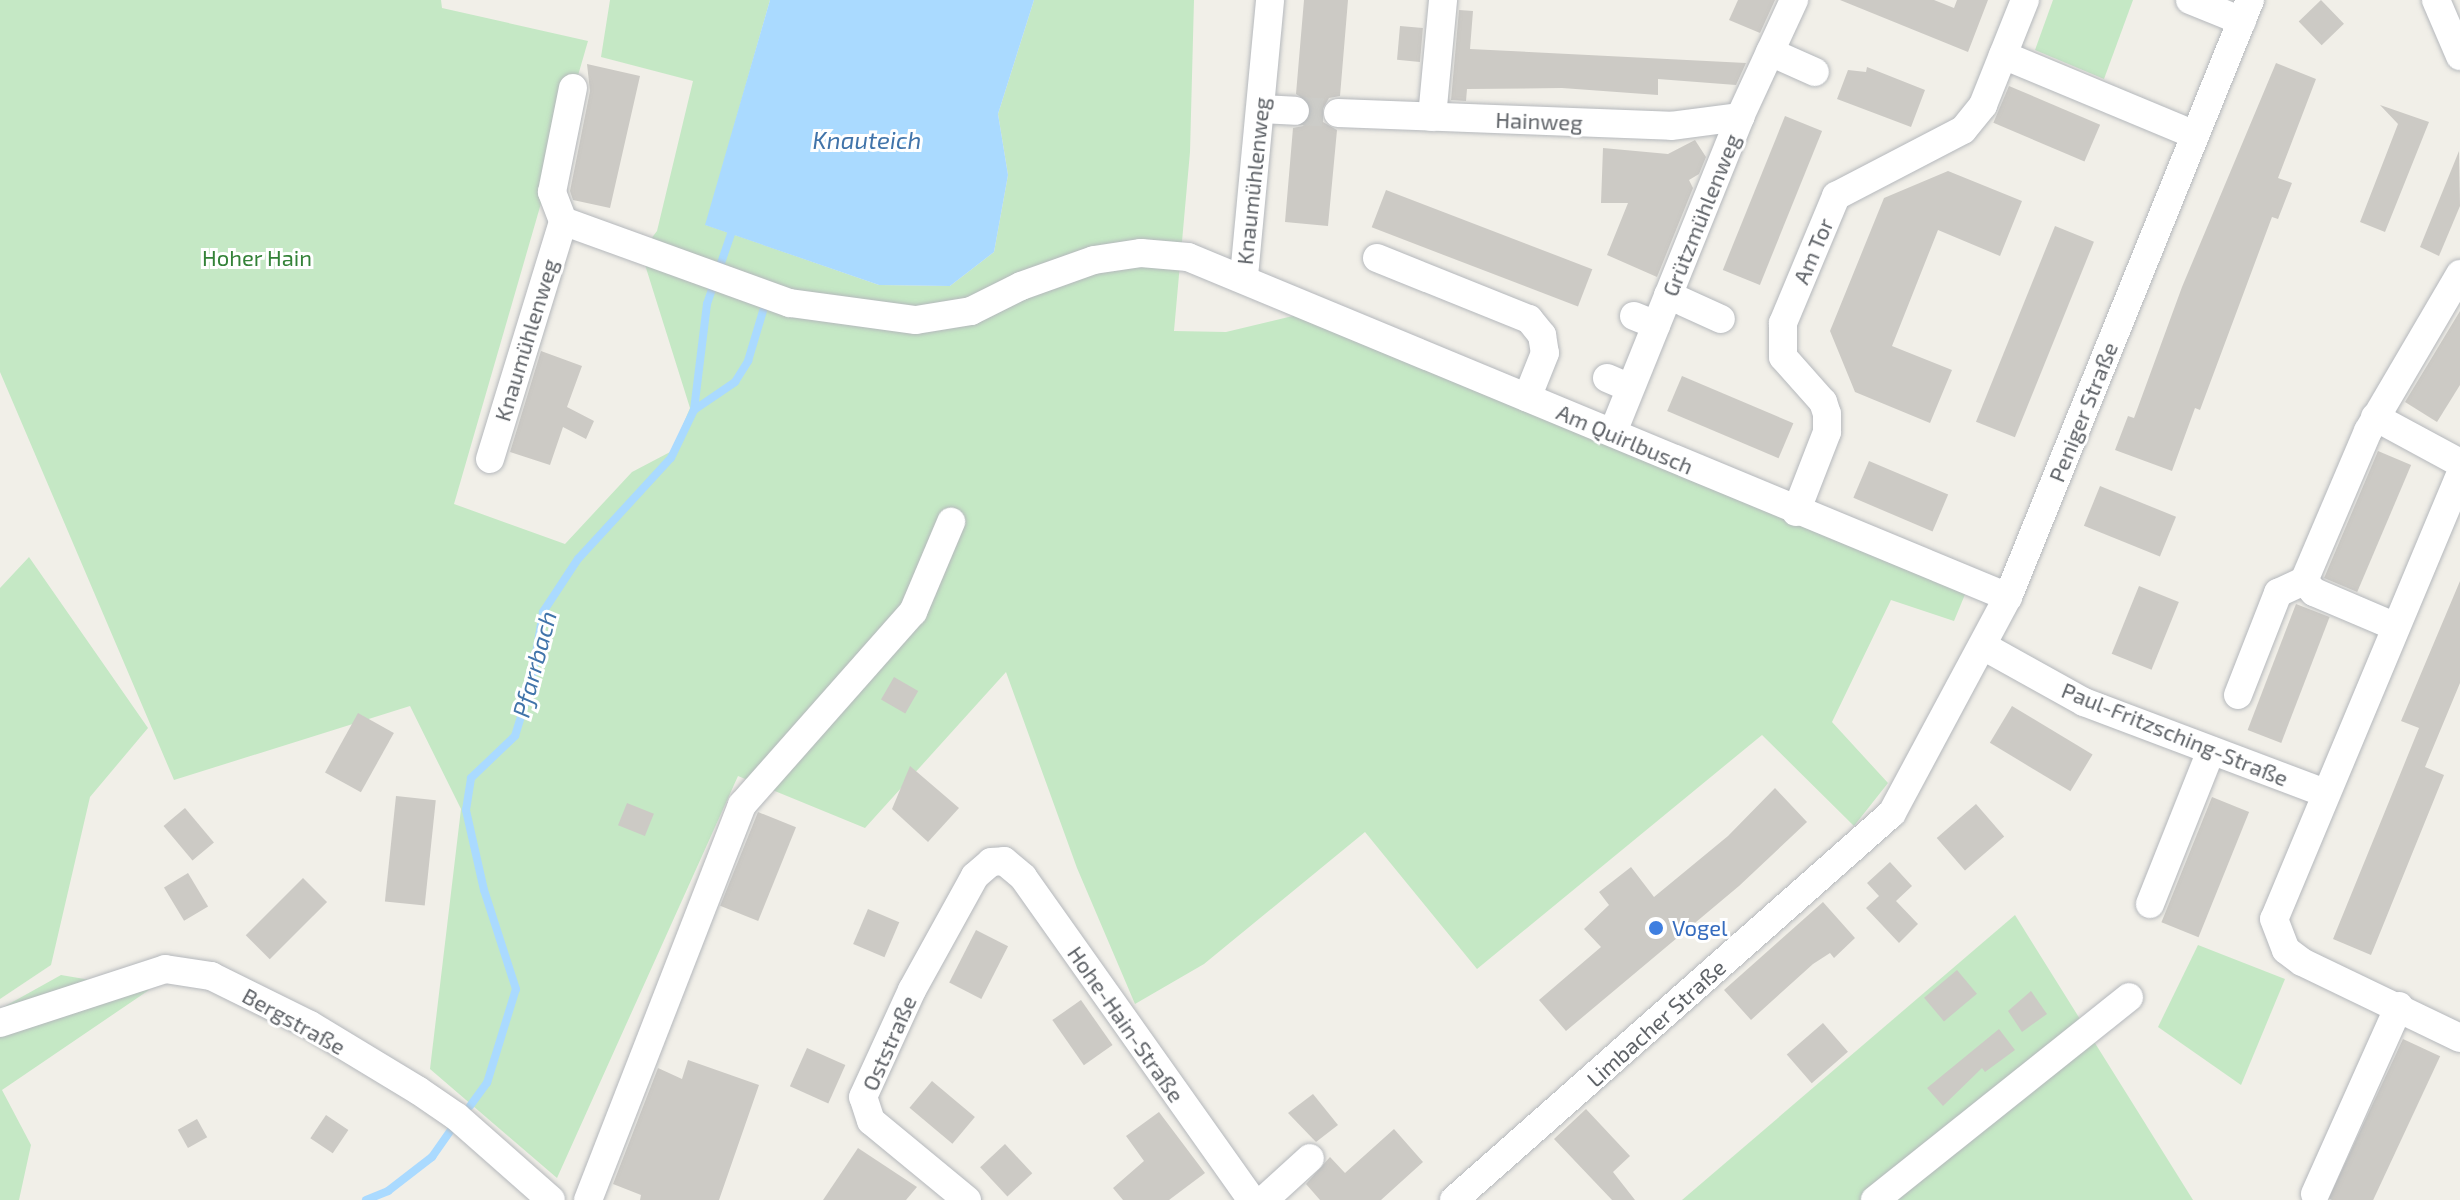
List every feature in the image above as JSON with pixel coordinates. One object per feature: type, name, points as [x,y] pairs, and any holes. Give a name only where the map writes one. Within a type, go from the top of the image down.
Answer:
[{"type":"street","name":"Knaumühlenweg","points":[[490,459],[563,221],[790,303],[916,320],[971,311],[1055,272],[1141,253],[1188,257],[1244,276],[1270,0]]},
{"type":"street","points":[[1432,117],[1443,0]]},
{"type":"street","name":"Grützmühlenweg","points":[[1613,432],[1619,383],[1645,321],[1668,295],[1740,117],[1794,0]]},
{"type":"street","name":"Am Tor","points":[[1796,512],[1827,432],[1827,414],[1823,402],[1783,357],[1783,323],[1836,196],[1963,130],[1983,105],[2025,0]]},
{"type":"street","points":[[2190,0],[2246,10]]},
{"type":"street","points":[[2436,0],[2460,56]]},
{"type":"street","name":"Peniger Straße","points":[[1892,813],[1985,647],[2008,597],[2246,10]]},
{"type":"street","points":[[1770,52],[1815,72]]},
{"type":"street","points":[[2003,55],[2195,135]]},
{"type":"street","points":[[563,221],[552,192],[573,88]]},
{"type":"street","points":[[1261,109],[1295,111]]},
{"type":"street","name":"Hainweg","points":[[1338,113],[1671,126],[1740,117]]},
{"type":"street","points":[[1377,258],[1529,319],[1542,335],[1545,353],[1527,398]]},
{"type":"street","points":[[2238,695],[2278,593],[2304,581],[2375,417],[2460,274]]},
{"type":"street","name":"Am Quirlbusch","points":[[1244,276],[1796,512],[2008,597]]},
{"type":"street","points":[[1668,295],[1721,319]]},
{"type":"street","points":[[2375,417],[2460,463]]},
{"type":"street","points":[[2460,475],[2274,919],[2277,936],[2302,962],[2460,1038]]},
{"type":"street","points":[[588,1200],[742,805],[913,612],[951,522]]},
{"type":"street","points":[[2304,581],[2314,592],[2396,627]]},
{"type":"street","name":"Paul-Fritzsching-Straße","points":[[1985,647],[2084,702],[2325,793]]},
{"type":"street","points":[[2150,904],[2211,751]]},
{"type":"street","name":"Limbacher Straße","points":[[1462,1198],[1892,813]]},
{"type":"street","name":"Hohe-Hain-Straße","points":[[991,862],[1004,861],[1023,877],[1252,1200]]},
{"type":"street","name":"Oststraße","points":[[967,1200],[871,1121],[863,1097],[949,921],[975,876],[991,862]]},
{"type":"street","name":"Bergstraße","points":[[0,1023],[165,969],[211,976],[310,1025],[419,1091],[457,1117],[551,1200]]},
{"type":"street","points":[[1875,1200],[2129,997]]},
{"type":"street","points":[[2315,1194],[2399,1006]]},
{"type":"street","points":[[1264,1200],[1310,1158]]},
{"type":"green space","name":"Hoher Hain","points":[[0,0],[441,0],[442,8],[588,41],[454,504],[565,544],[632,472],[672,451],[690,408],[641,252],[657,231],[693,81],[601,57],[610,0],[770,0],[706,225],[879,285],[950,286],[994,252],[1008,175],[998,114],[1034,0],[1194,0],[1190,152],[1174,331],[1226,332],[1301,314],[1966,592],[1954,621],[1891,600],[1832,722],[1888,783],[1854,826],[1762,735],[1477,969],[1365,832],[1204,964],[1135,1004],[1077,868],[1006,672],[865,828],[738,776],[557,1178],[430,1069],[461,809],[410,706],[174,780],[0,372]]},
{"type":"green space","points":[[2053,0],[2133,0],[2104,79],[2035,50]]},
{"type":"green space","points":[[29,557],[148,728],[90,797],[51,965],[0,999],[0,588]]},
{"type":"green space","points":[[2015,915],[2193,1200],[1682,1200]]},
{"type":"green space","points":[[2198,945],[2285,979],[2241,1085],[2158,1027]]},
{"type":"green space","points":[[61,975],[149,990],[2,1090],[31,1145],[19,1200],[0,1200],[0,1009]]},
{"type":"water","name":"Knauteich","points":[[770,0],[1034,0],[998,114],[1008,175],[994,252],[950,286],[879,285],[705,225]]},
{"type":"building","points":[[1304,0],[1348,0],[1340,96],[1329,98],[1321,112],[1323,122],[1337,130],[1328,226],[1285,222],[1293,128],[1303,126],[1312,113],[1310,103],[1296,94]]},
{"type":"building","points":[[1738,0],[1775,0],[1760,33],[1729,20]]},
{"type":"building","points":[[1840,0],[1934,0],[1954,8],[1957,0],[1988,0],[1968,52]]},
{"type":"building","points":[[2321,0],[2344,24],[2322,45],[2299,22]]},
{"type":"building","points":[[1459,10],[1473,11],[1470,49],[1746,63],[1736,85],[1658,79],[1658,95],[1562,88],[1467,89],[1466,101],[1451,100]]},
{"type":"building","points":[[1400,26],[1423,28],[1420,62],[1397,60]]},
{"type":"building","points":[[2276,63],[2316,79],[2278,178],[2292,183],[2278,219],[2272,217],[2200,410],[2195,408],[2172,471],[2115,450],[2128,416],[2134,418],[2182,287]]},
{"type":"building","points":[[587,64],[640,76],[610,208],[573,200],[570,191],[590,91]]},
{"type":"building","points":[[1867,67],[1925,90],[1911,127],[1837,99],[1848,70],[1866,72]]},
{"type":"building","points":[[2009,86],[2100,125],[2085,162],[1993,123]]},
{"type":"building","points":[[2380,105],[2429,122],[2385,232],[2360,222],[2398,124]]},
{"type":"building","points":[[1785,116],[1822,131],[1760,285],[1723,270]]},
{"type":"building","points":[[1695,140],[1706,157],[1699,174],[1689,180],[1693,188],[1657,277],[1607,255],[1628,203],[1601,203],[1603,148],[1668,154]]},
{"type":"building","points":[[2459,151],[2460,206],[2439,256],[2420,247]]},
{"type":"building","points":[[1948,171],[2022,201],[2000,256],[1938,230],[1892,346],[1952,370],[1930,423],[1855,392],[1830,331],[1884,198]]},
{"type":"building","points":[[1386,190],[1592,269],[1578,307],[1372,227]]},
{"type":"building","points":[[2055,226],[2094,242],[2015,437],[1976,422]]},
{"type":"building","points":[[2460,311],[2460,385],[2437,422],[2405,402]]},
{"type":"building","points":[[541,351],[582,366],[567,407],[594,421],[586,439],[563,427],[550,465],[510,452]]},
{"type":"building","points":[[1682,376],[1793,423],[1779,458],[1667,411]]},
{"type":"building","points":[[2378,451],[2411,465],[2357,592],[2324,578]]},
{"type":"building","points":[[1869,461],[1948,495],[1933,531],[1853,498]]},
{"type":"building","points":[[2100,486],[2176,517],[2160,557],[2084,526]]},
{"type":"building","points":[[2460,581],[2460,683],[2425,767],[2444,775],[2371,955],[2333,939],[2419,728],[2401,721]]},
{"type":"building","points":[[2139,586],[2179,602],[2152,670],[2112,654]]},
{"type":"building","points":[[2296,604],[2330,617],[2281,743],[2248,730]]},
{"type":"building","points":[[894,677],[918,691],[905,714],[881,700]]},
{"type":"building","points":[[2012,706],[2093,754],[2070,791],[1990,743]]},
{"type":"building","points":[[358,713],[394,733],[361,792],[325,772]]},
{"type":"building","points":[[910,766],[959,808],[928,842],[892,809]]},
{"type":"building","points":[[1775,788],[1807,822],[1739,886],[1566,1031],[1539,1000],[1601,947],[1584,929],[1609,905],[1599,892],[1631,867],[1654,897],[1728,836]]},
{"type":"building","points":[[396,796],[436,800],[425,906],[385,901]]},
{"type":"building","points":[[2212,797],[2249,812],[2199,937],[2161,922]]},
{"type":"building","points":[[627,803],[654,814],[645,836],[618,825]]},
{"type":"building","points":[[1976,804],[2004,836],[1965,871],[1937,838]]},
{"type":"building","points":[[185,808],[214,842],[192,860],[164,826]]},
{"type":"building","points":[[758,812],[796,827],[758,921],[720,906]]},
{"type":"building","points":[[1890,862],[1912,886],[1896,901],[1918,924],[1899,943],[1866,908],[1879,896],[1867,883]]},
{"type":"building","points":[[188,873],[208,906],[184,921],[164,887]]},
{"type":"building","points":[[303,878],[327,902],[270,959],[246,935]]},
{"type":"building","points":[[1823,902],[1855,938],[1834,958],[1830,953],[1813,964],[1751,1020],[1724,990]]},
{"type":"building","points":[[868,909],[899,922],[884,957],[853,944]]},
{"type":"building","points":[[976,930],[1008,946],[981,999],[949,983]]},
{"type":"building","points":[[1957,970],[1977,994],[1944,1021],[1924,998]]},
{"type":"building","points":[[2031,991],[2047,1014],[2022,1032],[2008,1011]]},
{"type":"building","points":[[1081,1000],[1113,1045],[1084,1065],[1052,1020]]},
{"type":"building","points":[[1823,1023],[1848,1052],[1812,1083],[1787,1054]]},
{"type":"building","points":[[1999,1029],[2015,1050],[1985,1072],[1982,1068],[1943,1106],[1927,1088]]},
{"type":"building","points":[[2403,1039],[2440,1056],[2373,1200],[2329,1199]]},
{"type":"building","points":[[807,1048],[845,1065],[828,1103],[790,1086]]},
{"type":"building","points":[[688,1060],[759,1085],[719,1200],[640,1200],[641,1195],[613,1184],[658,1068],[682,1079]]},
{"type":"building","points":[[932,1081],[975,1117],[952,1144],[910,1108]]},
{"type":"building","points":[[1313,1094],[1338,1125],[1316,1142],[1288,1113]]},
{"type":"building","points":[[1586,1109],[1630,1156],[1613,1172],[1635,1200],[1612,1200],[1554,1139]]},
{"type":"building","points":[[1159,1112],[1205,1173],[1169,1200],[1123,1200],[1113,1188],[1144,1161],[1126,1136]]},
{"type":"building","points":[[326,1115],[348,1130],[333,1153],[310,1138]]},
{"type":"building","points":[[197,1119],[207,1137],[188,1148],[178,1130]]},
{"type":"building","points":[[1394,1129],[1423,1162],[1381,1200],[1320,1200],[1306,1184],[1330,1157],[1345,1173]]},
{"type":"building","points":[[1005,1144],[1032,1173],[1007,1196],[980,1167]]},
{"type":"building","points":[[858,1148],[917,1187],[906,1200],[823,1200]]},
{"type":"waterway","points":[[694,410],[707,304],[731,234]]},
{"type":"waterway","name":"Pfarrbach","points":[[470,1106],[487,1083],[516,989],[484,890],[466,810],[471,778],[515,736],[531,684],[543,612],[578,559],[671,458],[694,410],[735,382],[748,361],[763,311]]},
{"type":"waterway","name":"Pfarrbach","points":[[366,1200],[388,1191],[432,1157],[453,1127]]},
{"type":"tunnel","points":[[1295,111],[1338,113]]},
{"type":"place","name":"Vogel","points":[[1656,928]]}]
